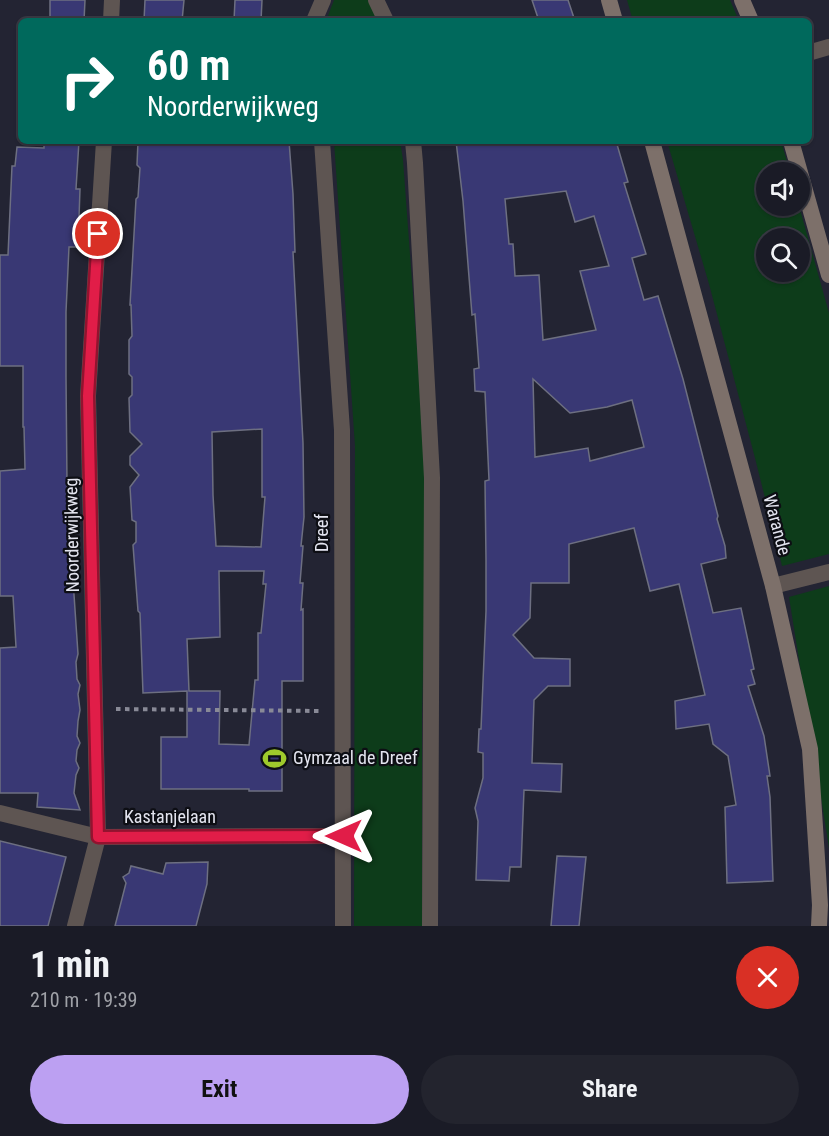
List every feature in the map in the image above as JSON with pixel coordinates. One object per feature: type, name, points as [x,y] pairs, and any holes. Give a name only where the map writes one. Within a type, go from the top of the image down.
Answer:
[{"type":"main road","points":[[609,0],[614,18]]},
{"type":"main road","points":[[742,0],[750,18]]},
{"type":"main road","name":"Warande","points":[[653,144],[773,586],[810,749],[820,905],[819,926]]},
{"type":"main road","points":[[792,144],[829,275]]},
{"type":"street","points":[[111,18],[112,0]]},
{"type":"street","points":[[315,18],[322,0]]},
{"type":"street","points":[[376,0],[385,18]]},
{"type":"street","points":[[812,52],[829,47]]},
{"type":"street","name":"Noorderwijkweg","points":[[75,926],[98,837],[88,396],[104,144]]},
{"type":"street","name":"Dreef","points":[[322,144],[342,430],[343,926]]},
{"type":"street","points":[[412,144],[432,478],[430,926]]},
{"type":"street","points":[[773,586],[829,572]]},
{"type":"street","name":"Kastanjelaan","points":[[0,813],[98,837],[344,836]]},
{"type":"path","points":[[95,709],[343,711]]},
{"type":"green space","points":[[334,0],[368,0],[377,18],[327,18]]},
{"type":"green space","points":[[627,0],[730,0],[738,18],[632,18]]},
{"type":"green space","points":[[334,144],[400,144],[427,484],[422,714],[422,926],[354,926],[355,446]]},
{"type":"green space","points":[[668,144],[782,144],[787,162],[756,162],[756,216],[802,216],[805,228],[756,228],[756,282],[810,282],[810,245],[829,313],[829,554],[782,566],[709,284]]},
{"type":"green space","points":[[829,586],[829,848],[789,597]]},
{"type":"building","points":[[50,0],[85,0],[84,18],[50,18]]},
{"type":"building","points":[[145,0],[184,0],[182,18],[144,18]]},
{"type":"building","points":[[235,0],[262,0],[261,18],[234,18]]},
{"type":"building","points":[[532,0],[568,0],[574,18],[538,18]]},
{"type":"building","points":[[44,144],[79,144],[76,189],[80,189],[78,247],[69,247],[66,377],[67,483],[72,550],[70,566],[78,654],[77,679],[80,685],[77,736],[80,743],[76,761],[79,768],[74,793],[80,810],[37,807],[38,793],[0,793],[0,648],[16,647],[13,596],[0,596],[0,471],[25,469],[23,366],[0,366],[0,255],[8,255],[12,166],[15,166],[17,147],[44,148]]},
{"type":"building","points":[[138,144],[289,144],[303,443],[304,517],[300,583],[303,583],[301,610],[303,609],[303,681],[282,681],[282,791],[161,789],[161,737],[187,737],[187,691],[143,693],[140,613],[133,545],[136,542],[136,522],[132,520],[130,487],[139,475],[130,465],[130,456],[142,444],[130,432],[129,398],[132,395],[132,377],[129,374],[129,340],[132,336],[130,305],[140,168],[137,165]],"holes":[[[262,429],[262,497],[265,497],[261,547],[216,546],[212,432]],[[219,571],[264,571],[263,584],[266,584],[261,633],[258,633],[258,680],[255,680],[249,745],[219,744],[220,691],[189,691],[187,639],[220,637]]]},
{"type":"building","points":[[456,144],[617,144],[628,182],[624,183],[646,254],[632,258],[644,300],[658,296],[683,379],[725,546],[726,558],[701,564],[713,613],[741,608],[754,669],[751,670],[755,684],[748,686],[764,736],[770,776],[767,776],[773,881],[727,883],[725,807],[736,805],[728,756],[713,744],[709,724],[676,729],[675,701],[705,695],[679,584],[650,591],[634,528],[569,544],[569,583],[531,583],[530,618],[513,635],[534,658],[570,659],[570,686],[548,686],[534,700],[532,763],[562,764],[561,792],[524,790],[521,867],[510,867],[509,881],[476,880],[478,821],[475,808],[483,778],[483,753],[478,752],[486,611],[485,481],[489,480],[485,392],[475,391],[474,369],[479,368],[475,314],[472,315]],"holes":[[[566,191],[575,222],[594,216],[609,266],[580,271],[596,330],[543,340],[539,275],[515,276],[513,244],[509,244],[505,199]],[[533,379],[570,413],[632,400],[644,447],[590,461],[588,448],[535,457]]]},
{"type":"building","points":[[0,841],[66,857],[48,926],[0,926]]},
{"type":"building","points":[[557,856],[586,857],[579,926],[551,926]]},
{"type":"building","points":[[208,862],[207,884],[196,926],[115,926],[126,883],[123,877],[129,873],[131,866],[163,874],[166,863]]},
{"type":"place","name":"Gymzaal de Dreef","points":[[275,758]]},
{"type":"route","points":[[98,234],[88,396],[98,837],[344,836]]}]
